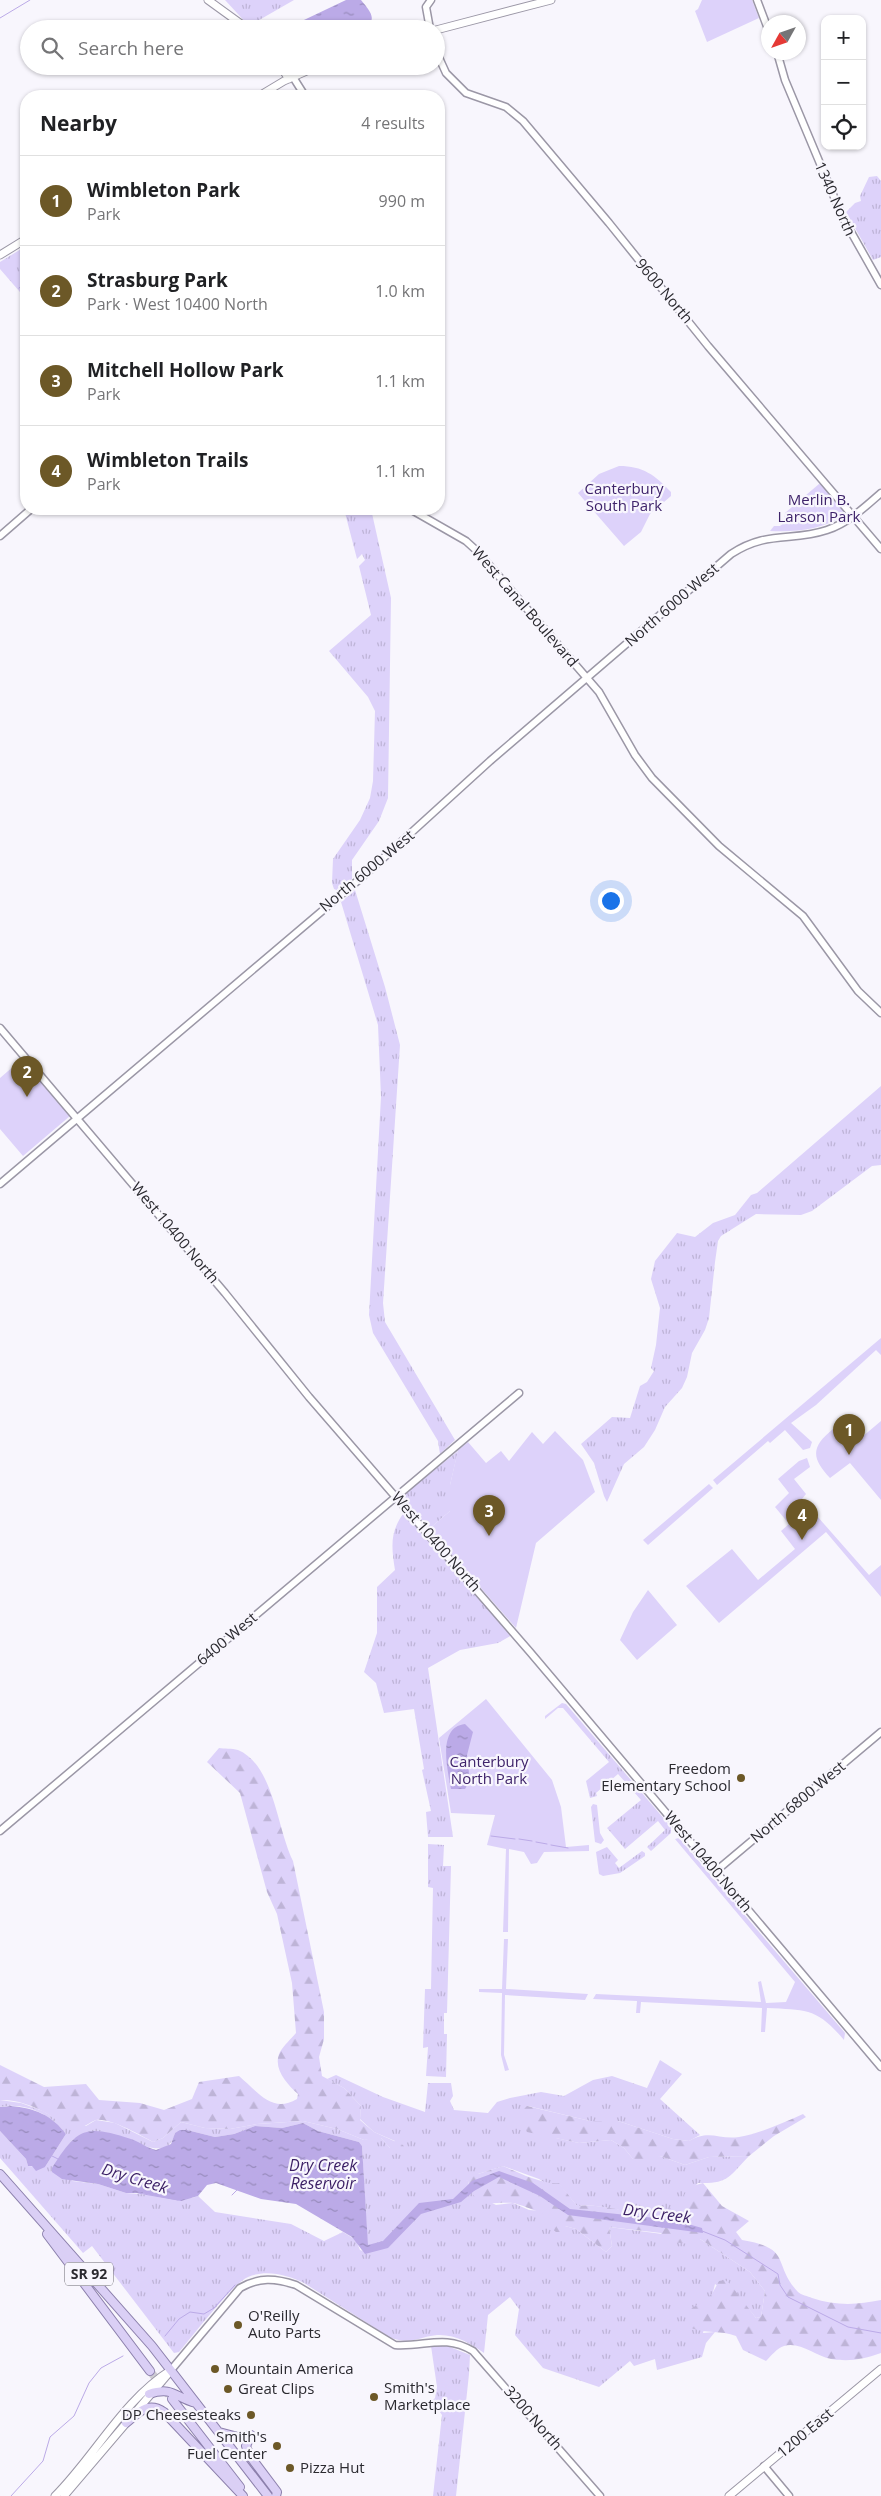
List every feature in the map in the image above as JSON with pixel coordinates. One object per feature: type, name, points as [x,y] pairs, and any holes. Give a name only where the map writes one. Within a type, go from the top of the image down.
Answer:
[{"type":"main road","points":[[200,0],[228,20]]},
{"type":"main road","points":[[208,0],[236,20]]},
{"type":"main road","points":[[445,28],[551,0]]},
{"type":"main road","points":[[269,90],[297,75]]},
{"type":"main road","points":[[0,255],[20,243]]},
{"type":"main road","name":"SR 92","points":[[0,2174],[152,2346],[268,2496]]},
{"type":"main road","name":"SR 92","points":[[25,2204],[150,2371]]},
{"type":"main road","name":"1200 East","points":[[728,2496],[881,2369]]},
{"type":"main road","points":[[64,2496],[171,2370]]},
{"type":"main road","points":[[56,2496],[134,2402],[150,2385],[171,2370]]},
{"type":"main road","points":[[149,2394],[167,2390],[173,2391],[183,2400],[196,2403]]},
{"type":"main road","points":[[172,2398],[247,2496]]},
{"type":"main road","points":[[126,2422],[146,2407],[156,2406],[164,2412],[243,2496]]},
{"type":"main road","points":[[219,2432],[238,2438],[251,2435],[246,2446],[250,2456],[277,2492],[276,2496]]},
{"type":"street","points":[[428,20],[426,7],[430,0]]},
{"type":"street","points":[[757,0],[763,15]]},
{"type":"street","name":"1340 North","points":[[779,60],[785,80],[845,223],[881,285]]},
{"type":"street","name":"9600 North","points":[[445,71],[466,93],[506,107],[523,121],[609,223],[714,353],[881,549]]},
{"type":"street","points":[[292,77],[300,90]]},
{"type":"street","name":"North 6000 West","points":[[0,1184],[368,872],[490,761],[731,554],[750,543],[771,537],[813,534],[828,530],[853,516],[881,493]]},
{"type":"street","points":[[0,536],[24,515]]},
{"type":"street","name":"West Canal Boulevard","points":[[420,515],[472,546],[608,704],[643,767],[724,850],[803,916],[858,991],[881,1013]]},
{"type":"street","name":"West 10400 North","points":[[0,1028],[309,1396],[716,1871],[881,2067]]},
{"type":"street","name":"6400 West","points":[[0,1831],[519,1393]]},
{"type":"street","name":"North 6800 West","points":[[716,1871],[881,1732]]},
{"type":"street","name":"3200 North","points":[[171,2370],[240,2288],[253,2281],[280,2280],[296,2285],[395,2345],[408,2346],[446,2341],[462,2344],[473,2351],[600,2496]]},
{"type":"street","points":[[764,2466],[789,2496]]},
{"type":"green space","points":[[225,0],[294,0],[259,20],[243,20]]},
{"type":"green space","points":[[702,0],[752,0],[759,18],[707,42],[695,11]]},
{"type":"green space","points":[[877,176],[881,181],[881,257],[873,260],[846,212],[855,203],[861,201],[860,196],[869,177]]},
{"type":"green space","points":[[20,250],[20,292],[0,269],[0,262]]},
{"type":"green space","name":"Canterbury South Park","points":[[619,466],[627,466],[648,473],[671,492],[671,496],[650,514],[641,532],[624,546],[578,493],[599,474]]},
{"type":"green space","name":"Merlin B. Larson Park","points":[[819,484],[823,485],[845,512],[845,515],[827,524],[809,529],[770,531],[774,526],[780,526],[784,523],[785,513]]},
{"type":"green space","points":[[346,515],[372,515],[391,598],[388,798],[379,821],[352,860],[352,879],[339,891],[334,889],[332,883],[333,859],[360,820],[370,798],[373,781],[375,711],[368,697],[329,651],[371,615],[359,566],[365,560],[362,554],[357,559]]},
{"type":"green space","points":[[355,890],[385,987],[400,1045],[383,1303],[385,1322],[455,1440],[440,1454],[438,1441],[373,1333],[369,1315],[381,1097],[378,1025],[341,902]]},
{"type":"green space","points":[[22,1059],[70,1116],[23,1156],[0,1129],[0,1078]]},
{"type":"green space","points":[[881,1086],[881,1165],[872,1166],[812,1211],[801,1215],[756,1214],[721,1236],[718,1241],[709,1318],[705,1330],[692,1353],[687,1377],[682,1388],[665,1407],[655,1430],[644,1447],[624,1464],[607,1502],[594,1463],[581,1444],[612,1417],[630,1418],[640,1386],[647,1382],[654,1371],[651,1368],[656,1345],[660,1308],[651,1279],[655,1261],[677,1233],[695,1237],[713,1223],[735,1215],[751,1195],[757,1193]]},
{"type":"green space","points":[[881,1338],[881,1355],[876,1350],[816,1405],[791,1423],[812,1442],[810,1448],[803,1450],[785,1430],[770,1443],[768,1441],[717,1485],[713,1480]]},
{"type":"green space","points":[[881,1421],[881,1500],[850,1463],[830,1478],[819,1464],[816,1453],[821,1441],[833,1429],[849,1448]]},
{"type":"green space","points":[[555,1431],[583,1460],[595,1492],[536,1543],[516,1628],[429,1529],[450,1511],[450,1485],[458,1450],[468,1442],[486,1463],[501,1451],[509,1461],[532,1432],[543,1444]]},
{"type":"green space","points":[[458,1451],[450,1485],[450,1511],[429,1529],[402,1500],[403,1495]]},
{"type":"green space","points":[[807,1458],[810,1467],[794,1479],[806,1494],[802,1499],[869,1575],[881,1565],[881,1597],[826,1532],[719,1623],[686,1586],[732,1549],[758,1580],[795,1549],[781,1531],[789,1524],[775,1507],[789,1493],[778,1479],[799,1461]]},
{"type":"green space","points":[[709,1484],[713,1488],[648,1545],[643,1540]]},
{"type":"green space","points":[[405,1511],[512,1635],[498,1643],[460,1650],[428,1668],[453,1837],[428,1837],[426,1812],[431,1811],[422,1770],[424,1769],[414,1709],[384,1713],[376,1683],[364,1672],[377,1633],[377,1587],[395,1570],[393,1553],[394,1532]]},
{"type":"green space","points":[[648,1590],[677,1625],[637,1660],[620,1640],[633,1612]]},
{"type":"green space","name":"Canterbury North Park","points":[[486,1699],[552,1780],[561,1807],[566,1847],[589,1845],[589,1851],[544,1852],[537,1863],[531,1864],[524,1852],[509,1849],[508,1932],[503,1932],[506,1849],[487,1845],[495,1815],[451,1813],[439,1738]]},
{"type":"green space","points":[[562,1703],[566,1704],[671,1827],[671,1833],[651,1851],[647,1847],[665,1830],[658,1821],[625,1849],[607,1828],[641,1800],[618,1774],[596,1793],[597,1796],[590,1798],[586,1781],[609,1762],[563,1708],[558,1708],[545,1719],[545,1716]]},
{"type":"green space","points":[[219,1748],[238,1750],[250,1758],[260,1769],[273,1799],[293,1861],[324,2012],[324,2039],[319,2057],[322,2076],[344,2088],[361,2106],[360,2120],[374,2132],[403,2145],[406,2150],[401,2152],[390,2148],[381,2138],[364,2140],[337,2129],[303,2121],[257,2124],[230,2129],[205,2128],[181,2122],[163,2138],[153,2142],[125,2128],[102,2120],[96,2120],[75,2128],[63,2124],[39,2109],[11,2100],[0,2100],[0,2065],[44,2087],[86,2084],[99,2100],[140,2103],[164,2110],[192,2099],[199,2082],[239,2076],[259,2094],[273,2103],[288,2103],[297,2099],[298,2094],[285,2081],[278,2064],[280,2052],[296,2033],[292,1983],[277,1914],[267,1892],[240,1793],[207,1762]]},
{"type":"green space","points":[[593,1804],[597,1805],[600,1833],[604,1840],[601,1844],[595,1842],[591,1807]]},
{"type":"green space","points":[[679,1838],[845,2033],[844,2040],[818,2016],[792,2009],[767,2008],[765,2032],[761,2032],[762,2008],[641,2002],[640,2013],[636,2013],[637,2001],[593,1999],[596,1994],[761,2002],[758,1982],[761,1981],[766,2003],[786,2002],[795,1982],[675,1839]]},
{"type":"green space","points":[[428,1844],[444,1845],[443,1866],[451,1866],[447,2013],[444,2013],[444,2034],[447,2034],[446,2077],[426,2076],[428,2047],[423,2048],[425,1989],[431,1989],[433,1888],[428,1887]]},
{"type":"green space","points":[[607,1847],[618,1860],[615,1863],[619,1868],[642,1851],[645,1853],[645,1856],[620,1873],[603,1876],[599,1874],[596,1852]]},
{"type":"green space","points":[[504,1939],[508,1939],[506,1989],[588,1994],[585,2000],[505,1995],[504,2055],[509,2070],[505,2071],[501,2055],[502,1993],[479,1992],[479,1989],[502,1989]]},
{"type":"green space","points":[[660,2060],[682,2074],[660,2099],[700,2135],[689,2141],[673,2139],[618,2121],[590,2121],[528,2106],[556,2138],[579,2143],[611,2140],[624,2148],[633,2159],[660,2156],[685,2165],[709,2157],[749,2156],[727,2178],[716,2182],[698,2183],[673,2207],[646,2213],[600,2206],[577,2206],[559,2184],[548,2185],[539,2179],[503,2166],[478,2174],[455,2174],[468,2181],[471,2192],[496,2205],[513,2203],[529,2210],[543,2211],[565,2226],[576,2229],[606,2252],[612,2246],[609,2227],[700,2239],[750,2272],[765,2291],[761,2317],[756,2318],[748,2308],[715,2284],[703,2333],[715,2332],[706,2343],[702,2357],[657,2370],[655,2359],[634,2366],[630,2361],[599,2387],[543,2368],[515,2335],[519,2309],[510,2297],[488,2315],[484,2353],[468,2343],[444,2335],[410,2341],[391,2338],[304,2283],[284,2275],[269,2273],[248,2277],[241,2281],[223,2299],[179,2352],[174,2353],[92,2246],[83,2253],[0,2158],[0,2131],[26,2159],[28,2166],[45,2167],[66,2134],[45,2115],[19,2106],[0,2107],[0,2100],[21,2103],[43,2111],[64,2124],[86,2126],[96,2120],[115,2123],[153,2142],[163,2138],[181,2122],[205,2128],[230,2129],[257,2124],[303,2121],[337,2129],[364,2140],[376,2137],[381,2138],[390,2148],[395,2141],[374,2132],[360,2119],[361,2106],[344,2088],[327,2079],[336,2075],[383,2097],[425,2112],[428,2083],[451,2083],[453,2096],[450,2101],[454,2110],[488,2113],[497,2102],[510,2098],[541,2092],[564,2096],[593,2080],[612,2076],[647,2088]],"holes":[[[303,2123],[318,2131],[359,2142],[362,2146],[368,2253],[360,2250],[356,2240],[343,2232],[324,2241],[291,2224],[215,2212],[198,2196],[192,2198],[126,2193],[98,2184],[72,2181],[64,2151],[77,2136],[93,2132],[110,2134],[157,2148],[168,2145],[175,2133],[187,2130],[215,2137],[234,2134],[255,2126],[282,2128]]]},
{"type":"green space","points":[[527,2106],[590,2121],[618,2121],[673,2139],[689,2141],[708,2135],[739,2137],[764,2130],[803,2114],[806,2117],[774,2136],[749,2156],[709,2157],[685,2165],[660,2156],[648,2163],[633,2159],[624,2148],[611,2140],[579,2143],[527,2132],[517,2115]]},
{"type":"green space","points":[[503,2166],[538,2180],[559,2183],[577,2206],[638,2212],[653,2212],[667,2209],[679,2201],[689,2187],[703,2183],[722,2206],[749,2221],[736,2232],[742,2240],[758,2243],[775,2253],[790,2282],[799,2293],[821,2301],[838,2303],[855,2304],[881,2300],[881,2353],[857,2359],[838,2360],[825,2357],[802,2347],[790,2345],[779,2348],[766,2361],[743,2350],[736,2336],[691,2328],[691,2309],[712,2294],[719,2281],[725,2280],[730,2284],[756,2318],[761,2317],[765,2291],[750,2272],[700,2239],[696,2245],[666,2241],[661,2233],[609,2227],[612,2246],[606,2252],[576,2229],[565,2226],[562,2232],[556,2232],[550,2227],[550,2218],[532,2209],[513,2203],[480,2203],[471,2192],[468,2181],[455,2178],[454,2174],[478,2174]]},
{"type":"green space","points":[[445,2345],[470,2355],[469,2374],[456,2496],[433,2496],[442,2415],[432,2401],[435,2398],[437,2387],[431,2346]]},
{"type":"water","points":[[346,0],[361,0],[372,19],[372,20],[304,20]]},
{"type":"water","points":[[465,1724],[473,1732],[467,1755],[470,1781],[465,1789],[451,1789],[446,1749],[451,1732],[456,1727]]},
{"type":"water","points":[[11,2106],[35,2111],[49,2117],[66,2134],[45,2167],[36,2171],[32,2166],[28,2166],[26,2159],[0,2131],[0,2107]]},
{"type":"water","name":"Dry Creek Reservoir","points":[[303,2123],[318,2131],[359,2142],[362,2146],[368,2245],[383,2241],[419,2203],[453,2199],[472,2181],[499,2171],[533,2183],[570,2209],[674,2220],[702,2228],[703,2233],[568,2215],[540,2196],[499,2177],[474,2191],[461,2202],[421,2214],[388,2248],[365,2254],[352,2237],[296,2204],[261,2199],[216,2183],[207,2185],[198,2196],[181,2201],[140,2193],[126,2193],[98,2184],[62,2179],[52,2172],[52,2168],[68,2144],[76,2137],[92,2131],[115,2134],[156,2150],[171,2144],[175,2133],[180,2130],[215,2137],[234,2134],[255,2126],[282,2128]]},
{"type":"waterway","points":[[0,18],[30,0]]},
{"type":"waterway","points":[[491,1836],[515,1839]]},
{"type":"waterway","points":[[519,1839],[532,1841]]},
{"type":"waterway","points":[[536,1842],[547,1844]]},
{"type":"waterway","points":[[551,1845],[568,1848]]},
{"type":"waterway","name":"Dry Creek","points":[[50,2155],[58,2159]]},
{"type":"waterway","points":[[232,2195],[237,2190]]},
{"type":"waterway","name":"Dry Creek","points":[[138,2193],[178,2200]]},
{"type":"waterway","name":"Dry Creek","points":[[702,2231],[725,2240],[778,2274],[780,2285],[788,2297],[848,2327],[881,2333]]},
{"type":"waterway","points":[[165,2336],[179,2319],[190,2312],[204,2314],[214,2308],[235,2285]]},
{"type":"waterway","points":[[11,2496],[43,2461],[50,2437],[74,2416],[89,2383],[101,2368],[123,2356]]},
{"type":"tunnel","points":[[150,2371],[169,2395]]},
{"type":"place","name":"Strasburg Park","points":[[27,1097]]},
{"type":"place","name":"Wimbleton Park","points":[[849,1455]]},
{"type":"place","name":"Mitchell Hollow Park","points":[[489,1536]]},
{"type":"place","name":"Wimbleton Trails","points":[[802,1540]]},
{"type":"place","name":"Freedom Elementary School","points":[[741,1778]]},
{"type":"place","name":"O'Reilly Auto Parts","points":[[238,2325]]},
{"type":"place","name":"Mountain America","points":[[215,2369]]},
{"type":"place","name":"Great Clips","points":[[228,2389]]},
{"type":"place","name":"Smith's Marketplace","points":[[374,2397]]},
{"type":"place","name":"DP Cheesesteaks","points":[[251,2415]]},
{"type":"place","name":"Smith's Fuel Center","points":[[277,2446]]},
{"type":"place","name":"Pizza Hut","points":[[290,2468]]}]
